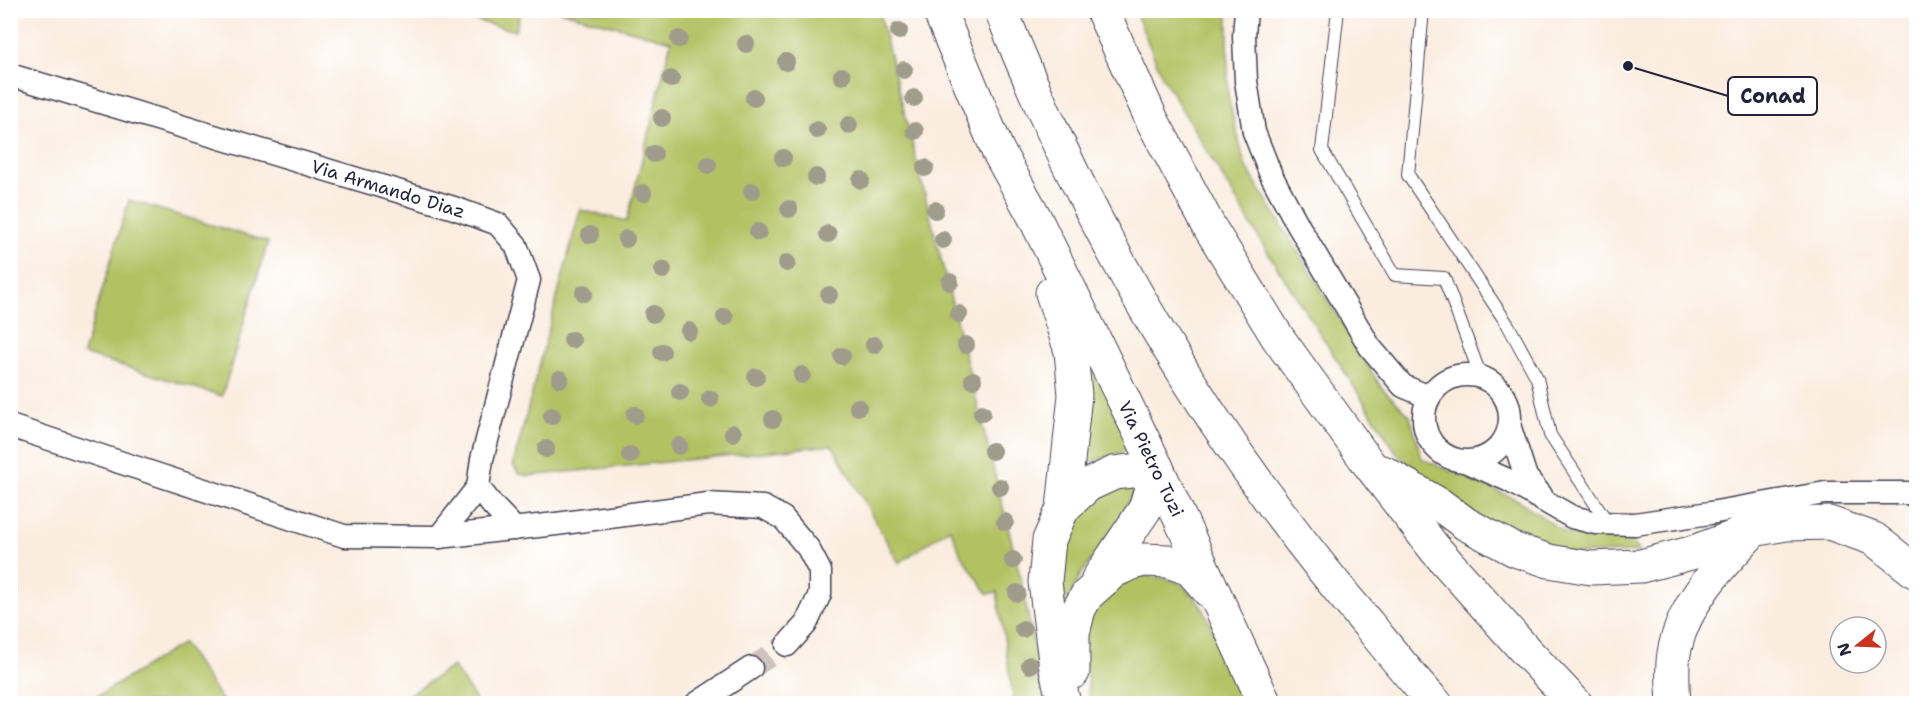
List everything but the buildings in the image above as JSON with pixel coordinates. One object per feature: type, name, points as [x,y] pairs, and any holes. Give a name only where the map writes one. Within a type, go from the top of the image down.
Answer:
[{"type":"main road","points":[[1001,10],[1022,64],[1101,228],[1143,305],[1198,395],[1260,489],[1320,567],[1433,701]]},
{"type":"main road","points":[[1102,10],[1152,120],[1210,228],[1278,338],[1369,464],[1435,549],[1524,650],[1576,704]]},
{"type":"main road","points":[[950,20],[1009,198],[1055,300],[1071,351],[1075,395],[1063,508],[1049,540],[1046,582],[1056,669],[1064,704]]},
{"type":"main road","name":"Via Pietro Tuzi","points":[[950,20],[998,151],[1034,216],[1157,468],[1265,704]]},
{"type":"main road","points":[[1369,464],[1440,505],[1466,524],[1515,550],[1549,561],[1591,568],[1641,566],[1691,554],[1753,530],[1786,524],[1829,523],[1874,539],[1917,572]]},
{"type":"main road","points":[[1063,508],[1088,485],[1114,473],[1157,468],[1145,508],[1078,609],[1073,633],[1073,704]]},
{"type":"main road","points":[[1674,704],[1672,675],[1675,648],[1683,624],[1698,594],[1753,530]]},
{"type":"main road","points":[[1087,595],[1114,571],[1144,560],[1168,561],[1190,569],[1217,600]]},
{"type":"street","points":[[1246,10],[1245,81],[1254,132],[1271,175],[1370,347],[1403,386],[1429,397]]},
{"type":"street","name":"Via Armando Diaz","points":[[10,75],[454,208],[498,224],[516,245],[529,280],[482,459],[478,487],[439,537]]},
{"type":"street","points":[[1467,462],[1482,459],[1495,452],[1505,441],[1510,428],[1511,414],[1507,400],[1500,389],[1489,380],[1462,375],[1449,378],[1437,386],[1429,397],[1424,411],[1425,426],[1430,441],[1440,452],[1452,459],[1467,462],[1508,480],[1572,517],[1596,523],[1635,524],[1825,493],[1914,496]]},
{"type":"street","points":[[10,426],[344,536],[439,537],[708,504],[763,507],[783,518],[808,548],[820,571],[820,594],[806,624],[787,645]]},
{"type":"street","points":[[1510,428],[1526,477],[1546,501]]},
{"type":"street","points":[[478,487],[515,528]]},
{"type":"street","points":[[696,704],[751,668]]},
{"type":"lane","points":[[1338,10],[1322,150],[1395,275],[1444,278],[1481,377]]},
{"type":"lane","points":[[1423,10],[1408,175],[1508,325],[1537,378],[1550,435],[1608,523]]},
{"type":"green space","points":[[440,11],[521,11],[515,31]]},
{"type":"green space","points":[[559,11],[879,11],[1020,575],[1045,703],[1014,703],[997,592],[988,594],[961,555],[950,528],[899,563],[832,445],[529,476],[519,474],[513,465],[580,210],[627,221],[671,41]]},
{"type":"green space","points":[[1135,11],[1228,11],[1228,96],[1245,165],[1381,387],[1410,416],[1422,459],[1518,500],[1567,534],[1628,534],[1639,552],[1569,554],[1483,519],[1427,485],[1396,452],[1265,248],[1162,76]]},
{"type":"green space","points":[[129,200],[268,242],[222,396],[83,354]]},
{"type":"green space","points":[[1088,346],[1135,450],[1084,464]]},
{"type":"green space","points":[[1131,486],[1134,493],[1097,553],[1081,574],[1070,596],[1055,616],[1062,529],[1106,489]]},
{"type":"green space","points":[[1134,576],[1166,578],[1189,591],[1204,610],[1247,704],[1090,704],[1083,646],[1094,603]]},
{"type":"green space","points":[[183,643],[224,703],[87,703]]},
{"type":"green space","points":[[453,666],[478,703],[396,703]]},
{"type":"tunnel","points":[[751,668],[787,645]]},
{"type":"place","name":"Conad","points":[[1628,66]]}]
